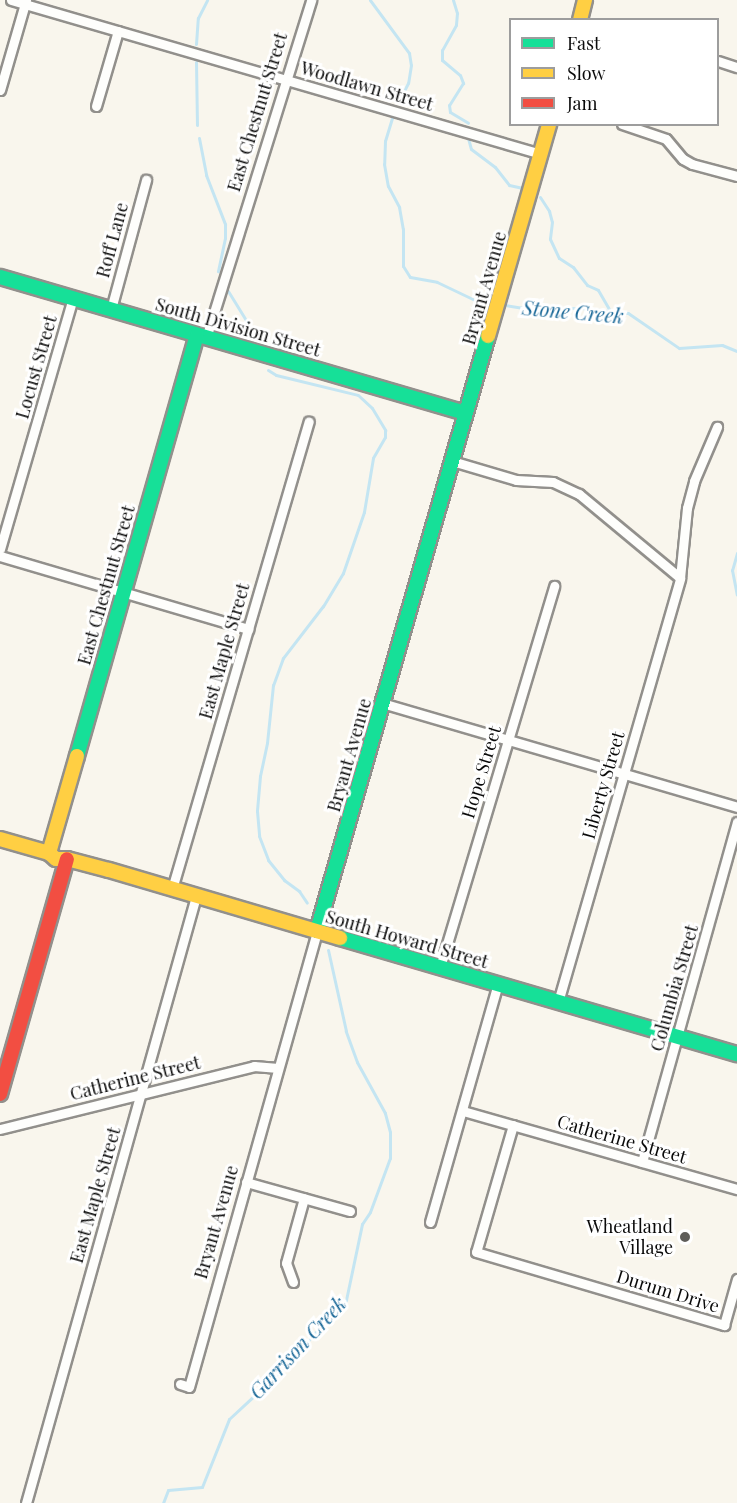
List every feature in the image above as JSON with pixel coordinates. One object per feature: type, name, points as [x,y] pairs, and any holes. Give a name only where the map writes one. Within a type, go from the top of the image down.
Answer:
[{"type":"main road","points":[[580,18],[585,0]]},
{"type":"main road","name":"Bryant Avenue","points":[[317,931],[548,126]]},
{"type":"main road","name":"South Division Street","points":[[0,277],[466,413]]},
{"type":"main road","name":"East Chestnut Street","points":[[49,849],[123,592],[202,336]]},
{"type":"main road","points":[[0,838],[32,848],[49,849]]},
{"type":"main road","name":"South Howard Street","points":[[49,849],[58,845],[67,852],[68,859],[737,1054]]},
{"type":"main road","points":[[0,1094],[3,1069],[68,859]]},
{"type":"street","name":"Woodlawn Street","points":[[11,0],[26,2],[541,154]]},
{"type":"street","name":"East Chestnut Street","points":[[202,336],[310,0]]},
{"type":"street","points":[[0,90],[26,2]]},
{"type":"street","points":[[96,106],[118,31]]},
{"type":"street","points":[[719,62],[737,67]]},
{"type":"street","points":[[628,126],[666,139],[683,159],[692,164],[737,176]]},
{"type":"street","name":"Roff Lane","points":[[111,309],[146,180]]},
{"type":"street","name":"Locust Street","points":[[0,549],[73,298]]},
{"type":"street","name":"East Maple Street","points":[[171,889],[309,422]]},
{"type":"street","name":"Liberty Street","points":[[558,1002],[680,578],[687,508],[694,481],[717,427]]},
{"type":"street","points":[[452,461],[516,480],[553,482],[579,494],[680,578]]},
{"type":"street","points":[[0,556],[248,629]]},
{"type":"street","name":"Hope Street","points":[[440,967],[554,586]]},
{"type":"street","points":[[382,703],[737,807]]},
{"type":"street","name":"Columbia Street","points":[[642,1162],[737,822]]},
{"type":"street","name":"East Maple Street","points":[[26,1503],[196,896]]},
{"type":"street","name":"Bryant Avenue","points":[[180,1384],[189,1387],[317,931]]},
{"type":"street","points":[[430,1222],[498,984]]},
{"type":"street","name":"Catherine Street","points":[[0,1129],[254,1066],[278,1068]]},
{"type":"street","name":"Catherine Street","points":[[463,1111],[737,1189]]},
{"type":"street","name":"Durum Drive","points":[[513,1125],[476,1251],[724,1325],[737,1279]]},
{"type":"street","points":[[246,1182],[350,1211]]},
{"type":"street","points":[[293,1282],[286,1263],[304,1198]]},
{"type":"waterway","name":"Garrison Creek","points":[[196,44],[198,18],[207,0]]},
{"type":"waterway","name":"Stone Creek","points":[[370,0],[409,53],[411,65],[408,83],[399,101]]},
{"type":"waterway","points":[[453,0],[457,13],[456,25],[442,50],[442,60],[460,75],[463,83],[449,105],[450,112],[468,123]]},
{"type":"waterway","name":"Garrison Creek","points":[[196,62],[197,125]]},
{"type":"waterway","name":"Stone Creek","points":[[392,118],[385,141],[384,164],[388,186],[399,207],[403,229],[403,266],[410,277],[437,282],[479,302],[488,301]]},
{"type":"waterway","name":"Garrison Creek","points":[[199,138],[206,175],[225,224],[225,238],[218,271]]},
{"type":"waterway","points":[[468,138],[471,149],[495,167],[509,185],[523,188]]},
{"type":"waterway","points":[[540,197],[549,211],[552,222],[550,239],[559,258],[573,267],[587,285],[598,290],[610,311]]},
{"type":"waterway","name":"Garrison Creek","points":[[228,291],[257,338]]},
{"type":"waterway","name":"Stone Creek","points":[[505,305],[530,309],[581,308],[628,313],[679,348],[722,345],[737,351]]},
{"type":"waterway","name":"Garrison Creek","points":[[268,370],[276,375],[358,395],[372,408],[385,430],[385,437],[373,458],[364,512],[343,573],[323,606],[283,658],[273,685],[267,743],[260,776],[257,811],[259,836],[268,860],[284,880],[299,891],[307,903]]},
{"type":"waterway","name":"Stone Creek","points":[[737,553],[732,570],[737,595]]},
{"type":"waterway","name":"Garrison Creek","points":[[163,1503],[168,1490],[202,1487],[229,1419],[285,1367],[321,1326],[337,1313],[346,1300],[362,1224],[370,1212],[390,1158],[390,1132],[385,1113],[357,1062],[346,1031],[328,950]]},
{"type":"traffic: fast","points":[[0,277],[466,413]]},
{"type":"traffic: fast","points":[[77,756],[197,335]]},
{"type":"traffic: fast","points":[[317,931],[488,336]]},
{"type":"traffic: fast","points":[[340,938],[737,1054]]},
{"type":"traffic: slow","points":[[580,18],[585,0]]},
{"type":"traffic: slow","points":[[488,336],[548,126]]},
{"type":"traffic: slow","points":[[77,756],[49,853],[56,859],[67,859],[109,870],[340,938]]},
{"type":"traffic: slow","points":[[0,839],[49,853]]},
{"type":"traffic: jam","points":[[0,1094],[67,859]]},
{"type":"place","name":"Wheatland Village","points":[[685,1237]]}]
